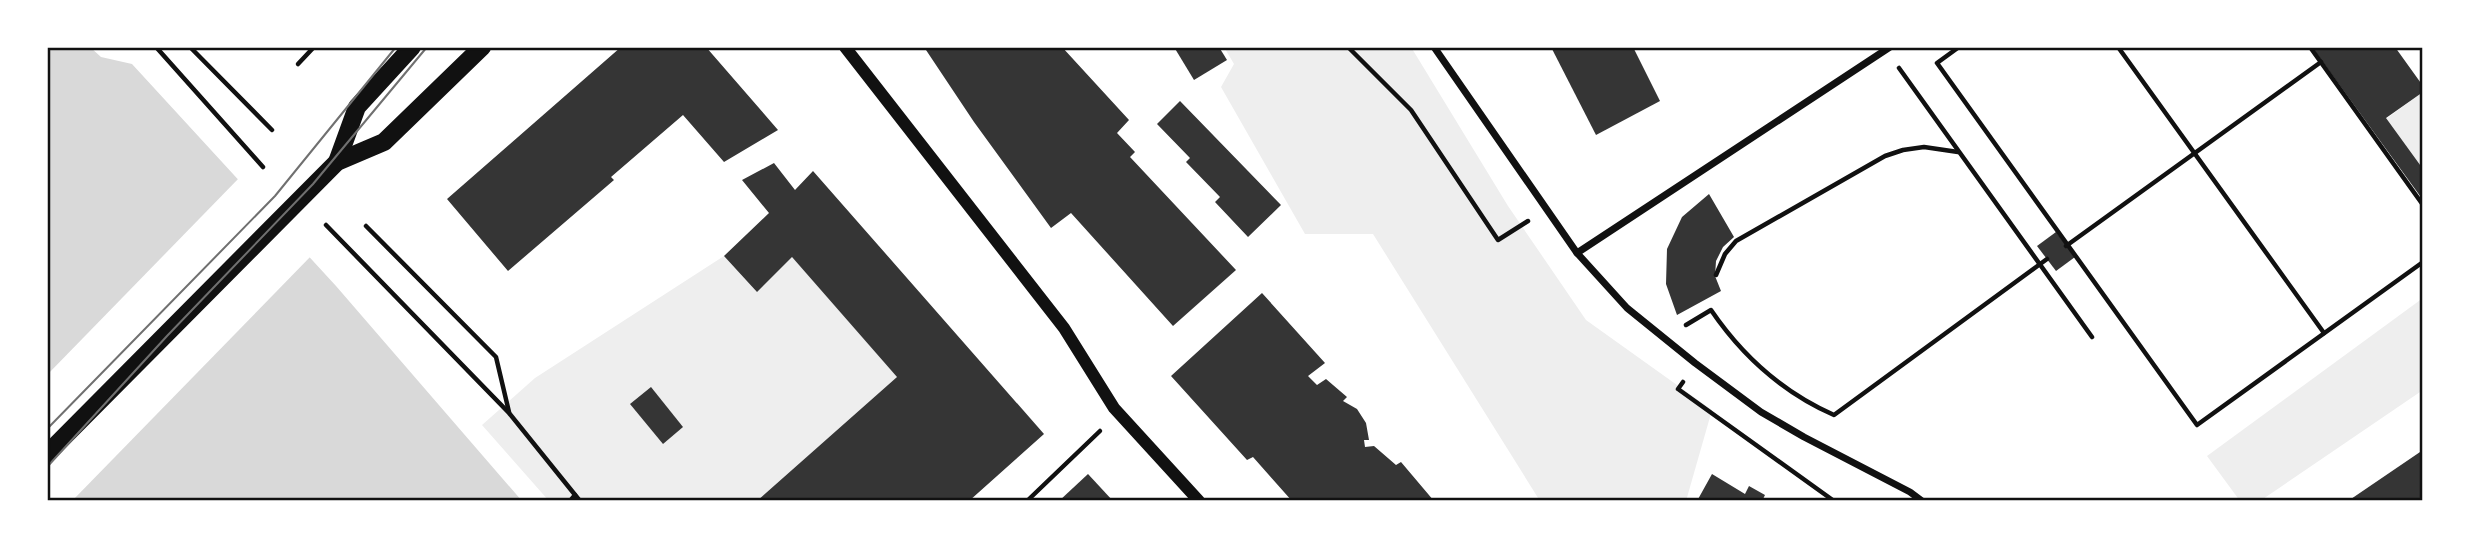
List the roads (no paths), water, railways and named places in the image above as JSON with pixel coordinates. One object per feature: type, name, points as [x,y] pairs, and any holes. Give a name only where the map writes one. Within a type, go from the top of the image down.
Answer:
[{"type":"main road","points":[[337,162],[357,107],[412,47]]},
{"type":"main road","points":[[47,454],[337,162],[384,142],[482,47]]},
{"type":"street","points":[[845,47],[1064,328],[1118,413],[1199,501]]},
{"type":"street","points":[[1434,47],[1577,253],[1627,308],[1761,412],[1922,501]]},
{"type":"street","points":[[1577,253],[1888,49]]},
{"type":"tram line","points":[[47,429],[275,196],[396,47]]},
{"type":"tram line","points":[[47,467],[167,336],[313,184],[427,47]]}]
